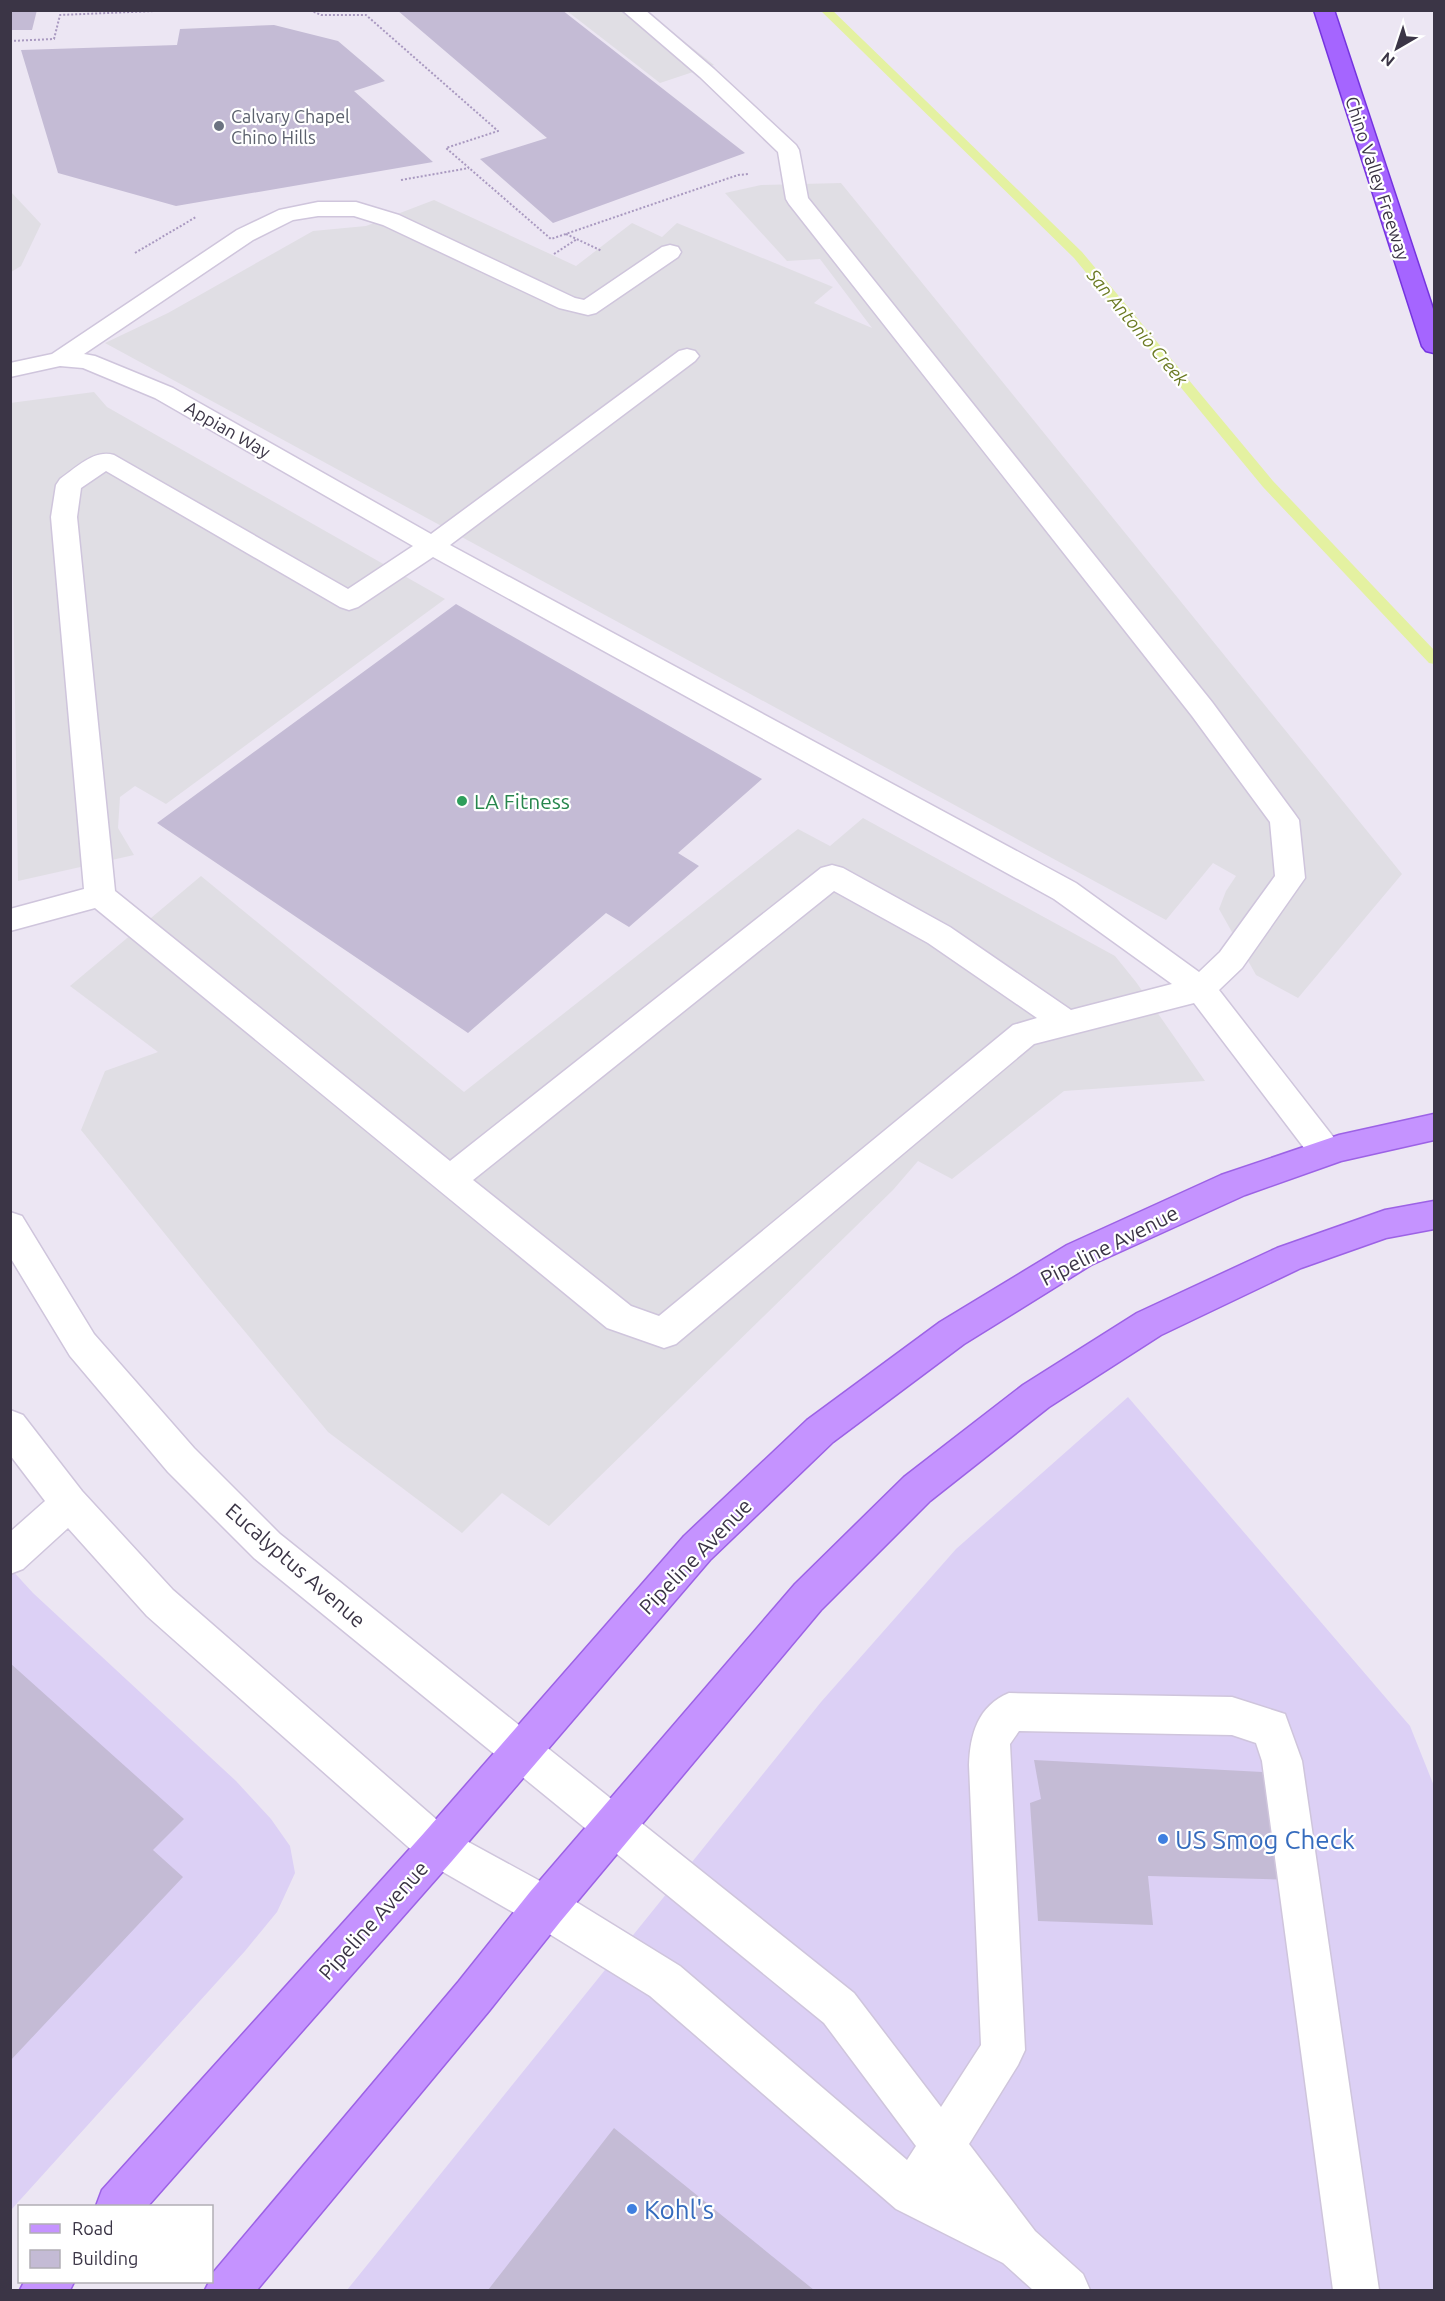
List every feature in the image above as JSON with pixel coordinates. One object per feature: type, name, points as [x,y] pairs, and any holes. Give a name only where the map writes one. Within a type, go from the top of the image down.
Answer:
[{"type":"highway","name":"Chino Valley Freeway","points":[[1324,10],[1434,346]]},
{"type":"main road","name":"Pipeline Avenue","points":[[119,2205],[438,1847],[697,1548],[820,1431],[952,1333],[1079,1255],[1233,1185],[1326,1152],[1434,1126]]},
{"type":"main road","points":[[228,2290],[474,1996],[545,1907],[808,1597],[917,1489],[1036,1396],[1149,1324],[1289,1258],[1385,1224],[1434,1215]]},
{"type":"street","points":[[632,10],[706,73],[788,150],[797,199],[1202,709],[1284,820],[1290,878],[1231,960],[1201,989],[1024,1034],[664,1333],[619,1317],[100,896],[64,517],[69,485],[105,460],[349,601],[432,546],[687,356]]},
{"type":"street","points":[[60,359],[246,235],[287,215],[318,209],[356,208],[391,220],[567,303],[588,308],[670,252]]},
{"type":"street","name":"Appian Way","points":[[10,370],[60,359],[87,361],[164,393],[432,546],[1065,891],[1201,989],[1326,1152]]},
{"type":"street","points":[[449,1180],[832,876],[939,935],[1067,1023]]},
{"type":"street","points":[[10,920],[100,896]]},
{"type":"street","name":"Eucalyptus Avenue","points":[[10,1226],[82,1345],[181,1460],[267,1546],[839,2008],[1019,2247]]},
{"type":"street","points":[[10,1426],[69,1503],[160,1603],[438,1847],[545,1907],[665,1981],[912,2193],[1019,2247],[1067,2290]]},
{"type":"street","points":[[10,1557],[69,1503]]},
{"type":"street","points":[[912,2193],[1003,2050],[989,1765],[990,1738],[1009,1712],[1232,1716],[1271,1728],[1282,1761],[1356,2290]]},
{"type":"path","points":[[10,41],[54,39],[60,15],[178,10]]},
{"type":"path","points":[[310,10],[321,15],[366,15],[498,131],[446,148],[551,239],[738,175],[792,168]]},
{"type":"shaded area","points":[[567,11],[646,11],[714,65],[660,83]]},
{"type":"shaded area","points":[[841,183],[1402,874],[1298,998],[1256,975],[1219,909],[1226,891],[1236,876],[1213,863],[1166,920],[105,343],[168,313],[313,231],[366,226],[434,200],[576,266],[632,223],[662,237],[677,223],[833,287],[814,303],[872,328],[820,259],[787,261],[725,193],[761,185]]},
{"type":"shaded area","points":[[11,192],[41,224],[21,266],[11,272]]},
{"type":"shaded area","points":[[94,392],[107,407],[445,599],[166,804],[135,786],[120,797],[118,828],[134,855],[18,881],[10,403]]},
{"type":"shaded area","points":[[863,818],[1115,956],[1136,982],[1205,1081],[1064,1091],[952,1179],[918,1161],[893,1190],[549,1526],[502,1493],[462,1533],[328,1432],[81,1130],[105,1071],[158,1052],[70,986],[201,876],[464,1092],[798,829],[830,846]]},
{"type":"shaded area","points":[[1128,1397],[1410,1726],[1434,1786],[1434,2290],[347,2290],[821,1702],[956,1549]]},
{"type":"shaded area","points":[[11,1569],[33,1593],[236,1781],[271,1819],[290,1846],[295,1873],[277,1912],[245,1951],[11,2210]]},
{"type":"building","points":[[10,10],[37,10],[32,30],[10,30]]},
{"type":"building","points":[[397,10],[562,10],[745,153],[553,223],[480,159],[547,138]]},
{"type":"building","name":"Calvary Chapel Chino Hills","points":[[274,25],[338,41],[385,81],[354,91],[433,162],[176,206],[58,173],[21,50],[177,45],[180,29]]},
{"type":"building","name":"LA Fitness","points":[[456,604],[762,779],[678,853],[699,866],[629,927],[606,913],[468,1033],[157,823]]},
{"type":"building","points":[[10,1663],[184,1819],[153,1850],[183,1877],[10,2061]]},
{"type":"building","name":"US Smog Check","points":[[1034,1760],[1284,1773],[1298,1880],[1148,1876],[1153,1925],[1038,1921],[1030,1803],[1041,1799]]},
{"type":"building","name":"Kohl's","points":[[614,2128],[814,2290],[488,2290]]},
{"type":"waterway","name":"San Antonio Creek","points":[[825,10],[1078,255],[1268,484],[1434,659]]},
{"type":"place","name":"Calvary Chapel Chino Hills","points":[[219,126]]},
{"type":"place","name":"LA Fitness","points":[[462,801]]},
{"type":"place","name":"US Smog Check","points":[[1163,1839]]},
{"type":"place","name":"Kohl's","points":[[632,2209]]}]
